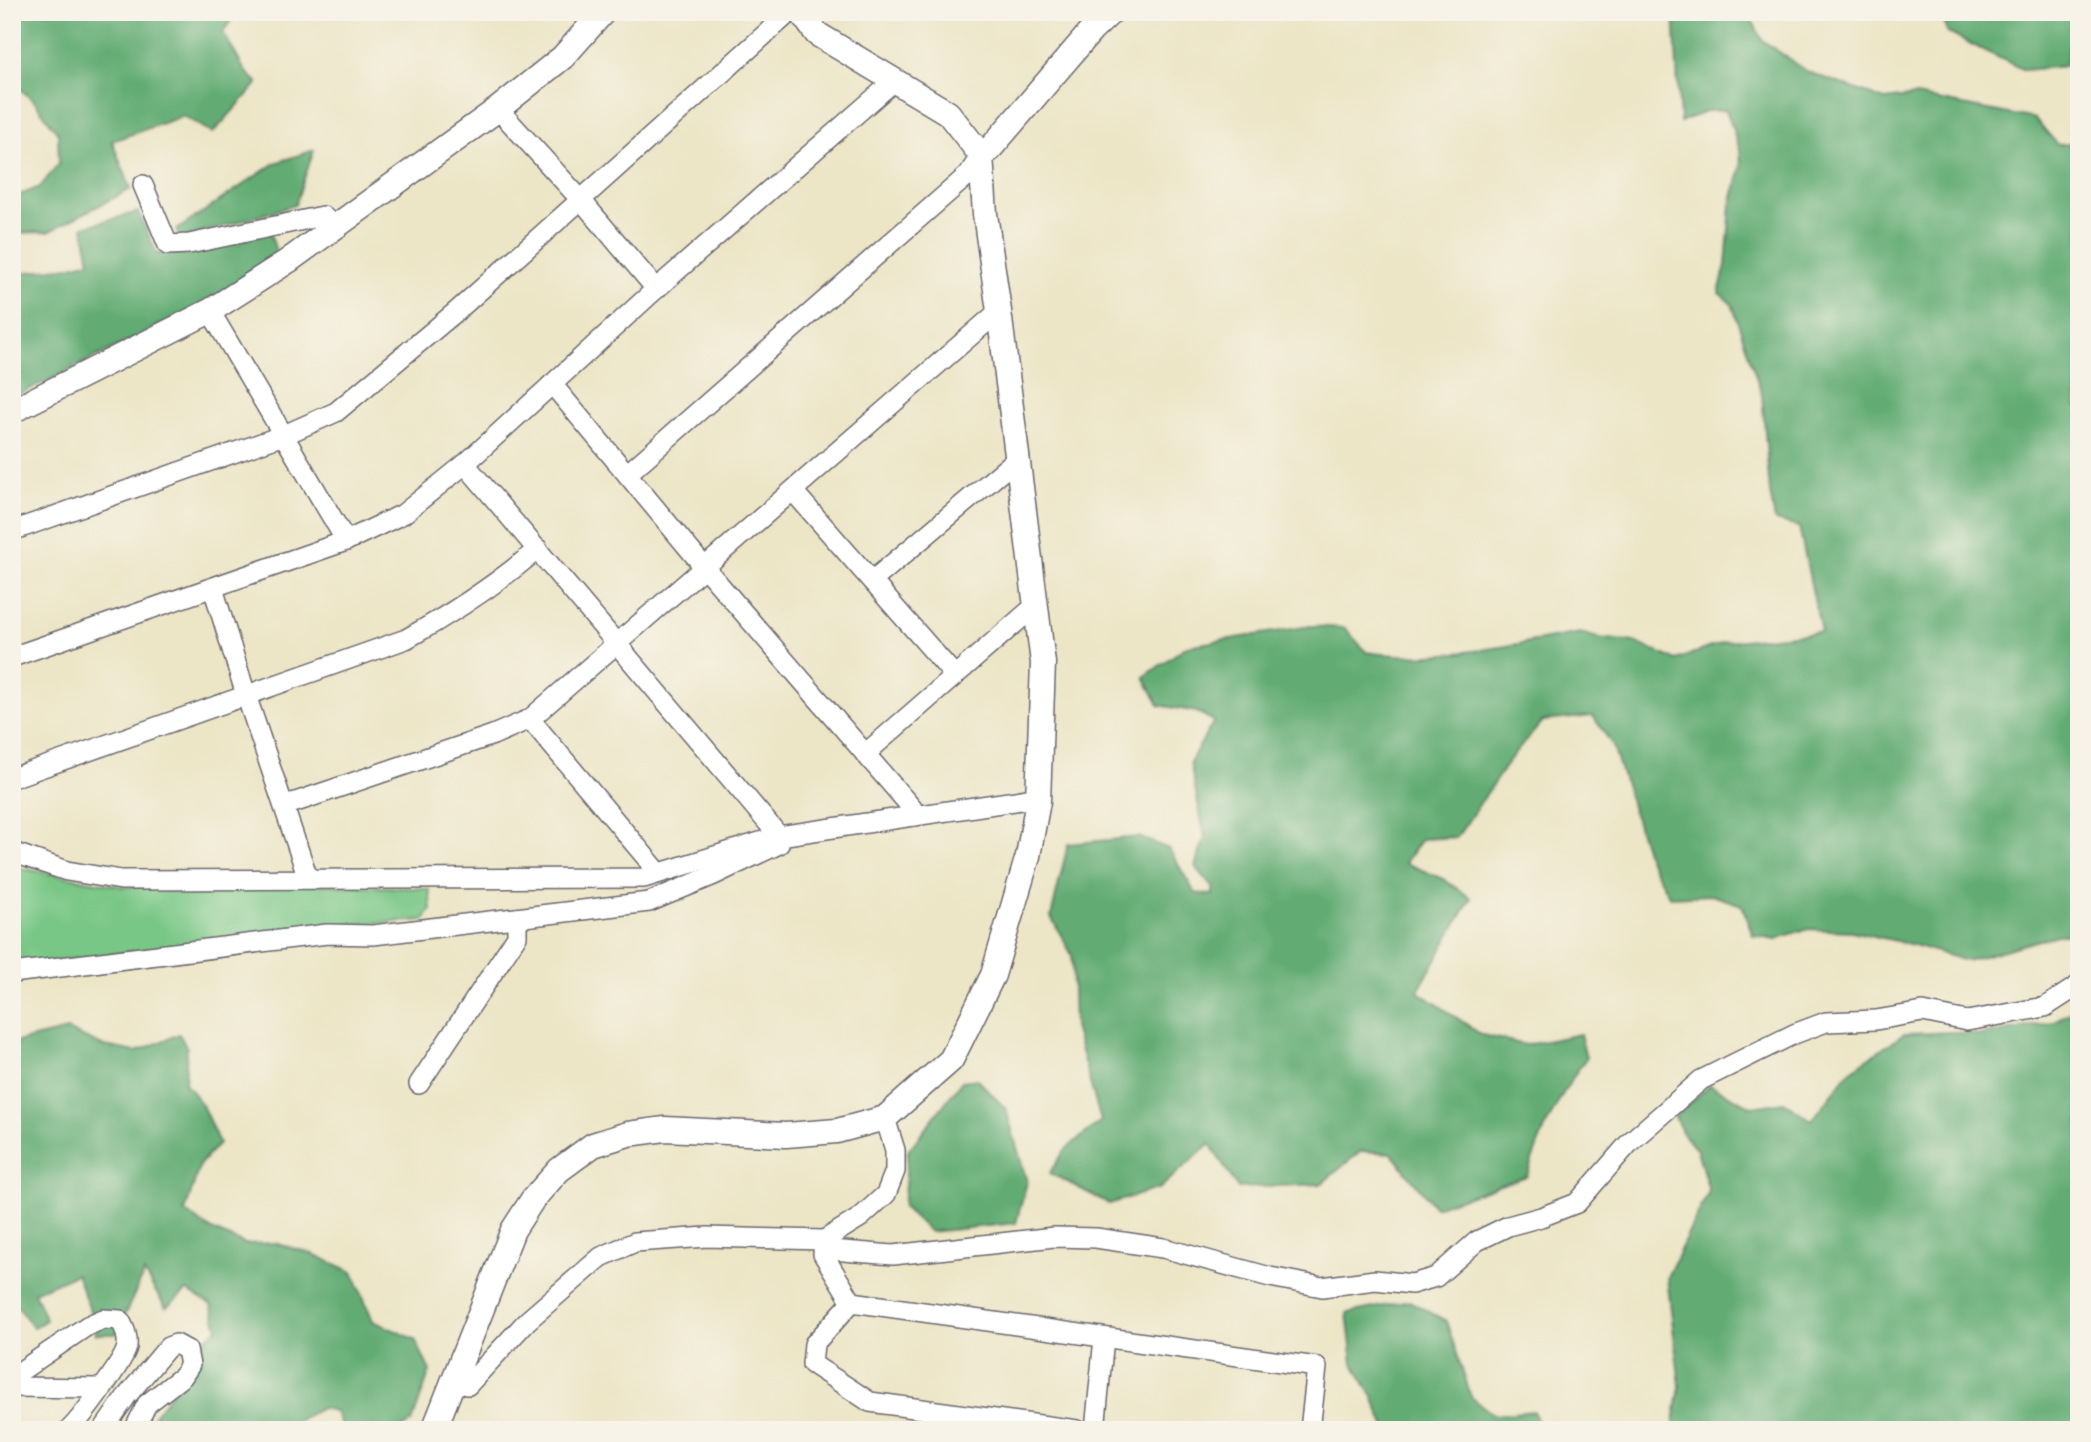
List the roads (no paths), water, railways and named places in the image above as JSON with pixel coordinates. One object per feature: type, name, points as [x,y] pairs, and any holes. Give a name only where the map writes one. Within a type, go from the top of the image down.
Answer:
[{"type":"street","points":[[12,411],[211,312],[335,227],[498,109],[563,58],[603,12]]},
{"type":"street","points":[[12,531],[284,435],[336,412],[582,201],[790,12]]},
{"type":"street","points":[[434,1430],[513,1230],[533,1199],[559,1170],[593,1145],[628,1134],[665,1129],[786,1135],[837,1131],[885,1118],[951,1060],[993,975],[1028,856],[1038,801],[1043,663],[985,214],[981,155],[948,113],[817,34],[801,12]]},
{"type":"street","points":[[627,474],[968,175],[981,155],[989,150],[1092,30],[1111,12]]},
{"type":"street","points":[[12,657],[346,541],[403,514],[465,464],[656,289],[894,81]]},
{"type":"street","points":[[498,109],[582,201],[656,289]]},
{"type":"street","points":[[143,185],[168,245],[189,244],[323,216],[335,227]]},
{"type":"street","points":[[284,806],[493,735],[530,719],[999,311]]},
{"type":"street","points":[[211,312],[346,541]]},
{"type":"street","points":[[552,384],[705,568],[912,808],[915,816]]},
{"type":"street","points":[[872,581],[1012,463],[1019,461]]},
{"type":"street","points":[[12,973],[327,934],[373,935],[649,902],[779,844],[779,836],[465,464]]},
{"type":"street","points":[[793,491],[955,676]]},
{"type":"street","points":[[12,778],[405,639],[446,617],[503,579],[538,549]]},
{"type":"street","points":[[213,588],[308,878]]},
{"type":"street","points":[[865,754],[1028,612],[1038,611]]},
{"type":"street","points":[[530,719],[659,873]]},
{"type":"street","points":[[12,852],[67,871],[121,880],[644,878],[779,836],[1028,799],[1038,801]]},
{"type":"street","points":[[419,1084],[517,936],[517,918]]},
{"type":"street","points":[[824,1240],[831,1250],[893,1255],[1054,1237],[1096,1238],[1163,1248],[1322,1287],[1375,1280],[1412,1284],[1437,1277],[1477,1241],[1487,1236],[1508,1226],[1577,1203],[1630,1142],[1701,1080],[1794,1034],[1826,1022],[1877,1020],[1923,1012],[1967,1021],[2045,1007],[2079,985]]},
{"type":"street","points":[[453,1381],[468,1385],[527,1321],[591,1266],[601,1258],[635,1242],[708,1237],[824,1240],[861,1217],[886,1194],[895,1171],[895,1150],[885,1118]]},
{"type":"street","points":[[824,1240],[823,1254],[852,1302]]},
{"type":"street","points":[[852,1302],[1317,1367],[1310,1430]]},
{"type":"street","points":[[852,1302],[814,1344],[812,1364],[870,1402],[982,1423],[1077,1430]]},
{"type":"street","points":[[12,1377],[87,1326],[103,1319],[120,1320],[126,1332],[127,1346],[122,1359],[85,1414],[69,1430]]},
{"type":"street","points":[[1095,1430],[1104,1338]]},
{"type":"street","points":[[103,1430],[126,1397],[168,1347],[176,1344],[187,1350],[190,1365],[183,1376],[148,1405],[134,1430]]},
{"type":"street","points":[[12,1387],[100,1388]]}]
